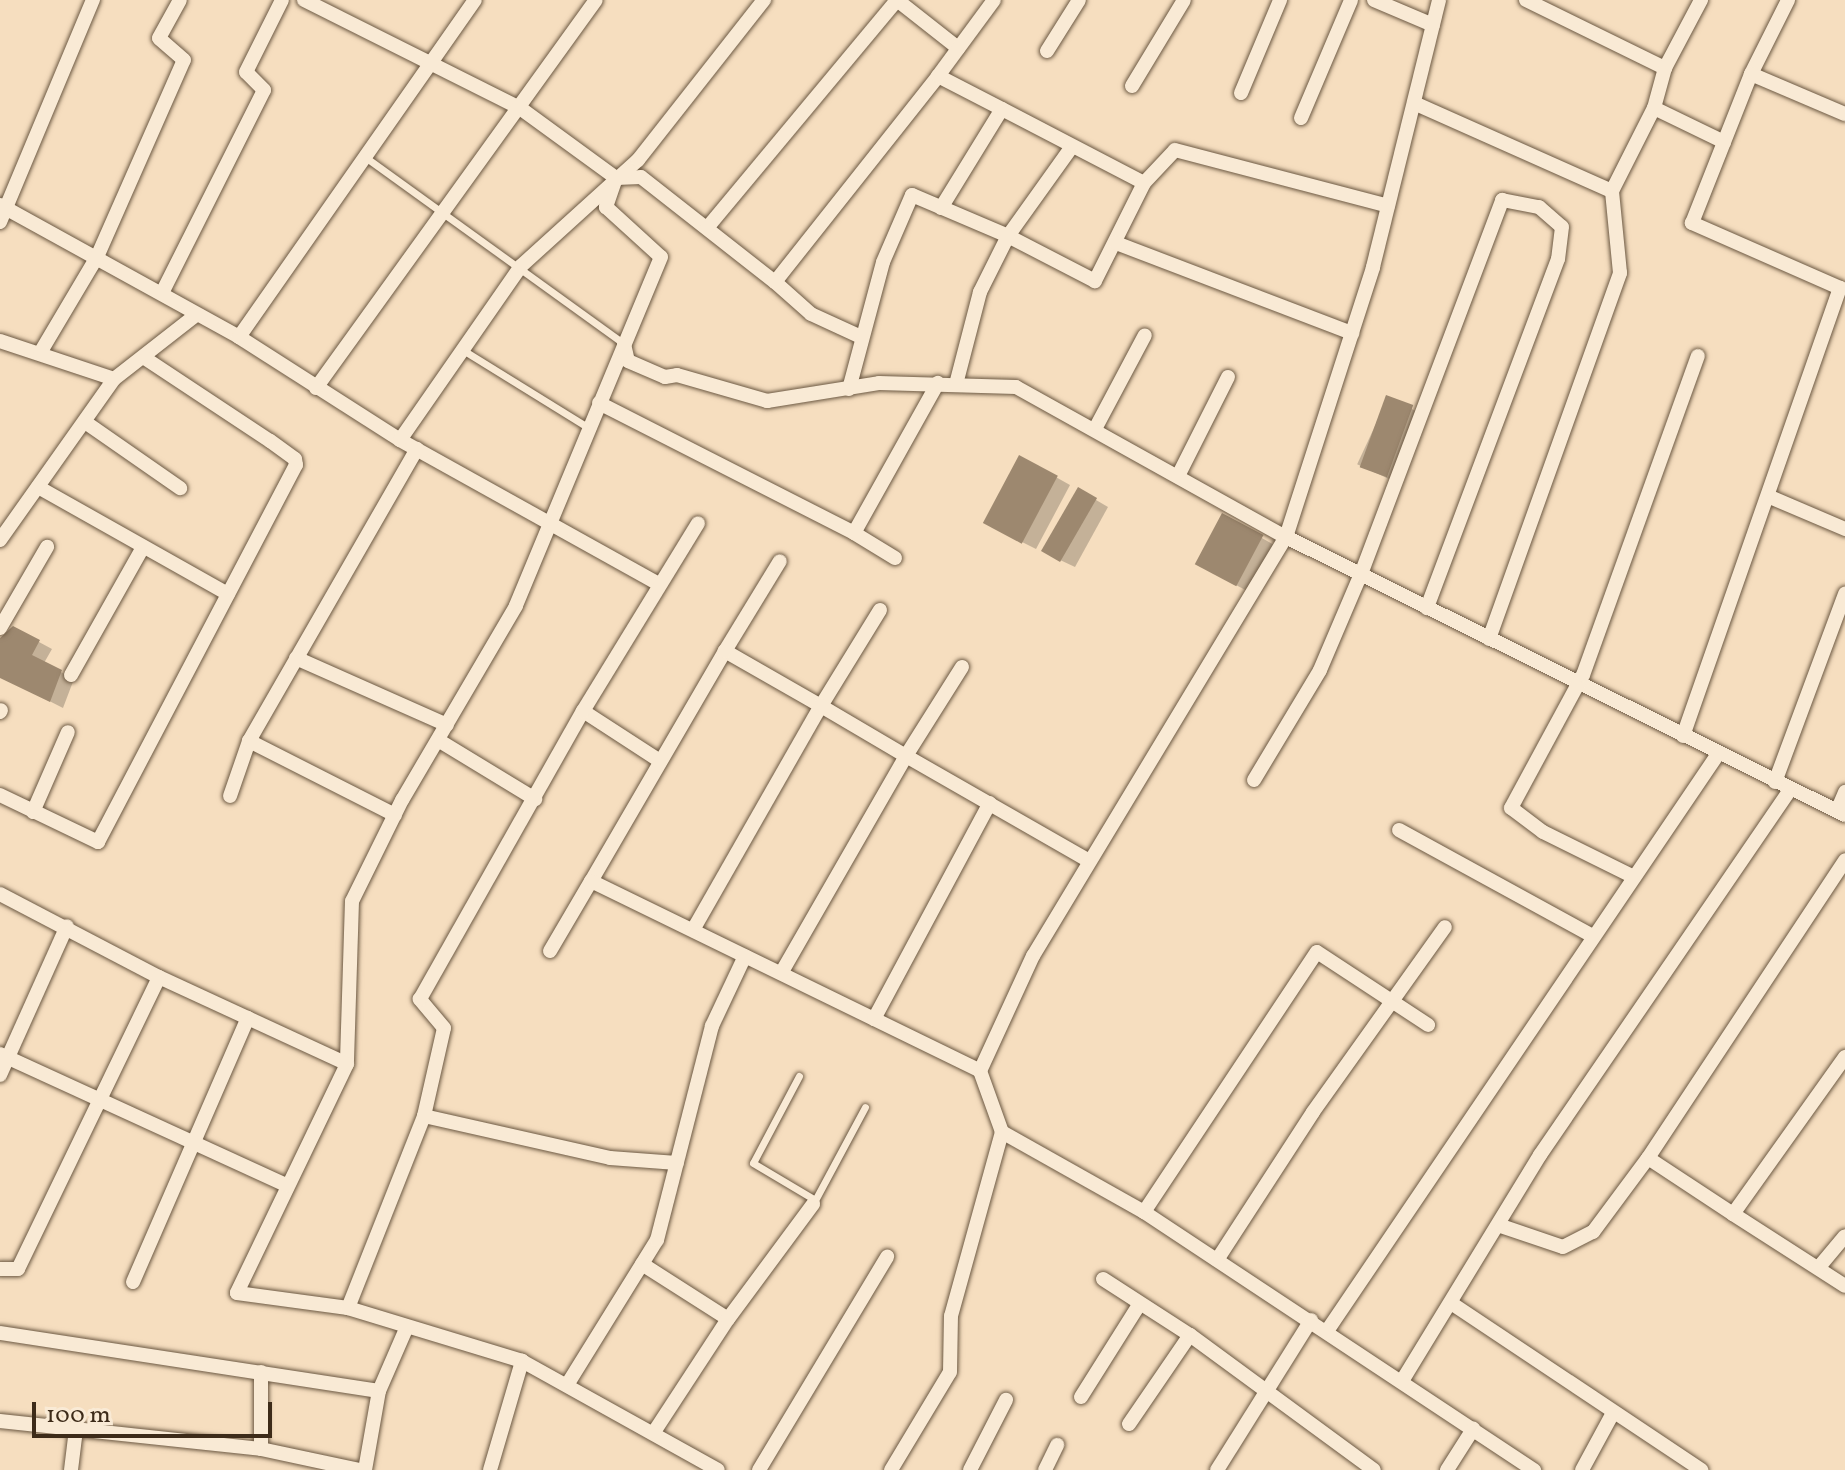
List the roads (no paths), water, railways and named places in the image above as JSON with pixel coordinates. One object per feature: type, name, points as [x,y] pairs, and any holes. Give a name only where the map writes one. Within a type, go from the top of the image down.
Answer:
[{"type":"street","points":[[0,222],[93,0]]},
{"type":"street","points":[[40,353],[97,257],[184,60],[159,38],[180,0]]},
{"type":"street","points":[[162,293],[264,90],[246,72],[282,0]]},
{"type":"street","points":[[304,0],[520,108],[616,178],[641,177],[811,314],[859,336]]},
{"type":"street","points":[[239,337],[475,0]]},
{"type":"street","points":[[316,388],[596,0]]},
{"type":"street","points":[[400,440],[521,266],[668,126],[764,0]]},
{"type":"street","points":[[707,228],[897,0],[958,48]]},
{"type":"street","points":[[775,282],[994,0]]},
{"type":"street","points":[[1047,51],[1079,0]]},
{"type":"street","points":[[1132,86],[1184,0]]},
{"type":"street","points":[[1241,93],[1280,0]]},
{"type":"street","points":[[1301,118],[1351,0]]},
{"type":"street","points":[[1374,0],[1433,25]]},
{"type":"street","points":[[980,1071],[1033,956],[1286,537],[1352,333],[1388,206],[1439,0]]},
{"type":"street","points":[[1526,0],[1665,68]]},
{"type":"street","points":[[1489,639],[1620,273],[1612,191],[1654,108],[1665,68],[1701,0]]},
{"type":"street","points":[[1683,736],[1770,497],[1843,282],[1692,223],[1751,74],[1788,0]]},
{"type":"street","points":[[1751,74],[1845,114]]},
{"type":"street","points":[[938,76],[1071,148],[1144,183]]},
{"type":"street","points":[[1414,103],[1612,191]]},
{"type":"street","points":[[1654,108],[1724,142]]},
{"type":"street","points":[[941,208],[1002,109]]},
{"type":"street","points":[[956,384],[980,292],[1008,236],[1071,148]]},
{"type":"street","points":[[849,389],[859,336],[883,262],[912,195],[1008,236],[1095,281],[1144,183],[1175,150],[1388,206]]},
{"type":"street","points":[[616,178],[606,207],[661,257],[516,606],[395,815],[352,901],[347,1064],[286,1185],[237,1293],[348,1308],[406,1329],[522,1361],[718,1470]]},
{"type":"street","points":[[1254,780],[1320,670],[1361,574],[1502,200],[1539,207],[1562,227],[1558,259],[1427,608]]},
{"type":"street","points":[[4,207],[239,337],[400,440],[659,584]]},
{"type":"street","points":[[1116,243],[1352,333]]},
{"type":"street","points":[[0,540],[114,379],[146,359],[196,315]]},
{"type":"street","points":[[1095,429],[1145,335]]},
{"type":"street","points":[[0,341],[114,379]]},
{"type":"street","points":[[624,344],[628,361],[665,377],[677,375],[756,399],[879,383],[1016,387],[1286,537],[1775,782],[1841,813],[1845,792]]},
{"type":"street","points":[[1634,877],[1543,832],[1511,808],[1576,682],[1698,356]]},
{"type":"street","points":[[0,795],[98,842],[295,459],[146,359]]},
{"type":"street","points":[[1178,476],[1228,377]]},
{"type":"street","points":[[854,533],[938,383]]},
{"type":"street","points":[[599,403],[854,533],[895,558]]},
{"type":"street","points":[[85,422],[180,488]]},
{"type":"street","points":[[230,796],[249,741],[417,449]]},
{"type":"street","points":[[38,487],[142,549],[228,594]]},
{"type":"street","points":[[1770,497],[1845,529]]},
{"type":"street","points":[[348,1308],[424,1116],[444,1028],[420,999],[583,711],[698,523]]},
{"type":"street","points":[[0,628],[47,547]]},
{"type":"street","points":[[71,675],[142,549]]},
{"type":"street","points":[[550,951],[780,561]]},
{"type":"street","points":[[1775,782],[1845,594]]},
{"type":"street","points":[[693,930],[821,706],[880,610]]},
{"type":"street","points":[[725,651],[1089,861]]},
{"type":"street","points":[[296,658],[447,725]]},
{"type":"street","points":[[781,973],[906,756],[962,667]]},
{"type":"street","points":[[583,711],[660,761]]},
{"type":"street","points":[[33,812],[68,732]]},
{"type":"street","points":[[438,740],[535,799]]},
{"type":"street","points":[[249,741],[395,815]]},
{"type":"street","points":[[1327,1331],[1718,754]]},
{"type":"street","points":[[1402,1381],[1501,1226],[1540,1155],[1791,789]]},
{"type":"street","points":[[874,1019],[990,803]]},
{"type":"street","points":[[1399,830],[1593,936]]},
{"type":"street","points":[[1501,1226],[1563,1247],[1575,1244],[1593,1232],[1648,1158],[1845,860]]},
{"type":"street","points":[[591,881],[980,1071],[1002,1132],[951,1316],[950,1372],[891,1470]]},
{"type":"street","points":[[0,894],[67,926],[159,977],[347,1064]]},
{"type":"street","points":[[0,1075],[4,1056],[67,926]]},
{"type":"street","points":[[1217,1260],[1313,1112],[1397,1002],[1445,927]]},
{"type":"street","points":[[1144,1212],[1317,952],[1428,1025]]},
{"type":"street","points":[[567,1385],[657,1240],[712,1026],[745,956]]},
{"type":"street","points":[[0,1269],[18,1269],[159,977]]},
{"type":"street","points":[[133,1282],[191,1142],[248,1018]]},
{"type":"street","points":[[4,1056],[286,1185]]},
{"type":"street","points":[[1733,1214],[1840,1075],[1845,1057]]},
{"type":"street","points":[[424,1116],[610,1158],[677,1163]]},
{"type":"street","points":[[1002,1132],[1144,1212],[1534,1470]]},
{"type":"street","points":[[1648,1158],[1845,1286]]},
{"type":"street","points":[[654,1432],[728,1319],[814,1202]]},
{"type":"street","points":[[1819,1267],[1845,1236]]},
{"type":"street","points":[[759,1470],[887,1257]]},
{"type":"street","points":[[642,1264],[728,1319]]},
{"type":"street","points":[[1103,1279],[1190,1335],[1374,1470]]},
{"type":"street","points":[[1451,1303],[1701,1470]]},
{"type":"street","points":[[1081,1397],[1139,1305]]},
{"type":"street","points":[[1217,1470],[1269,1395],[1311,1320]]},
{"type":"street","points":[[0,1421],[261,1449],[324,1465],[362,1470],[379,1391],[406,1329]]},
{"type":"street","points":[[0,1333],[379,1391]]},
{"type":"street","points":[[1129,1424],[1190,1335]]},
{"type":"street","points":[[490,1470],[522,1361]]},
{"type":"street","points":[[261,1372],[261,1449]]},
{"type":"street","points":[[970,1470],[1006,1400]]},
{"type":"street","points":[[1582,1470],[1613,1413]]},
{"type":"street","points":[[1447,1470],[1473,1429]]},
{"type":"street","points":[[71,1470],[76,1431]]},
{"type":"street","points":[[1045,1470],[1057,1445]]},
{"type":"lane","points":[[365,157],[521,266],[624,344]]},
{"type":"lane","points":[[463,350],[589,428]]},
{"type":"lane","points":[[799,1076],[753,1163],[814,1202],[865,1107]]}]
